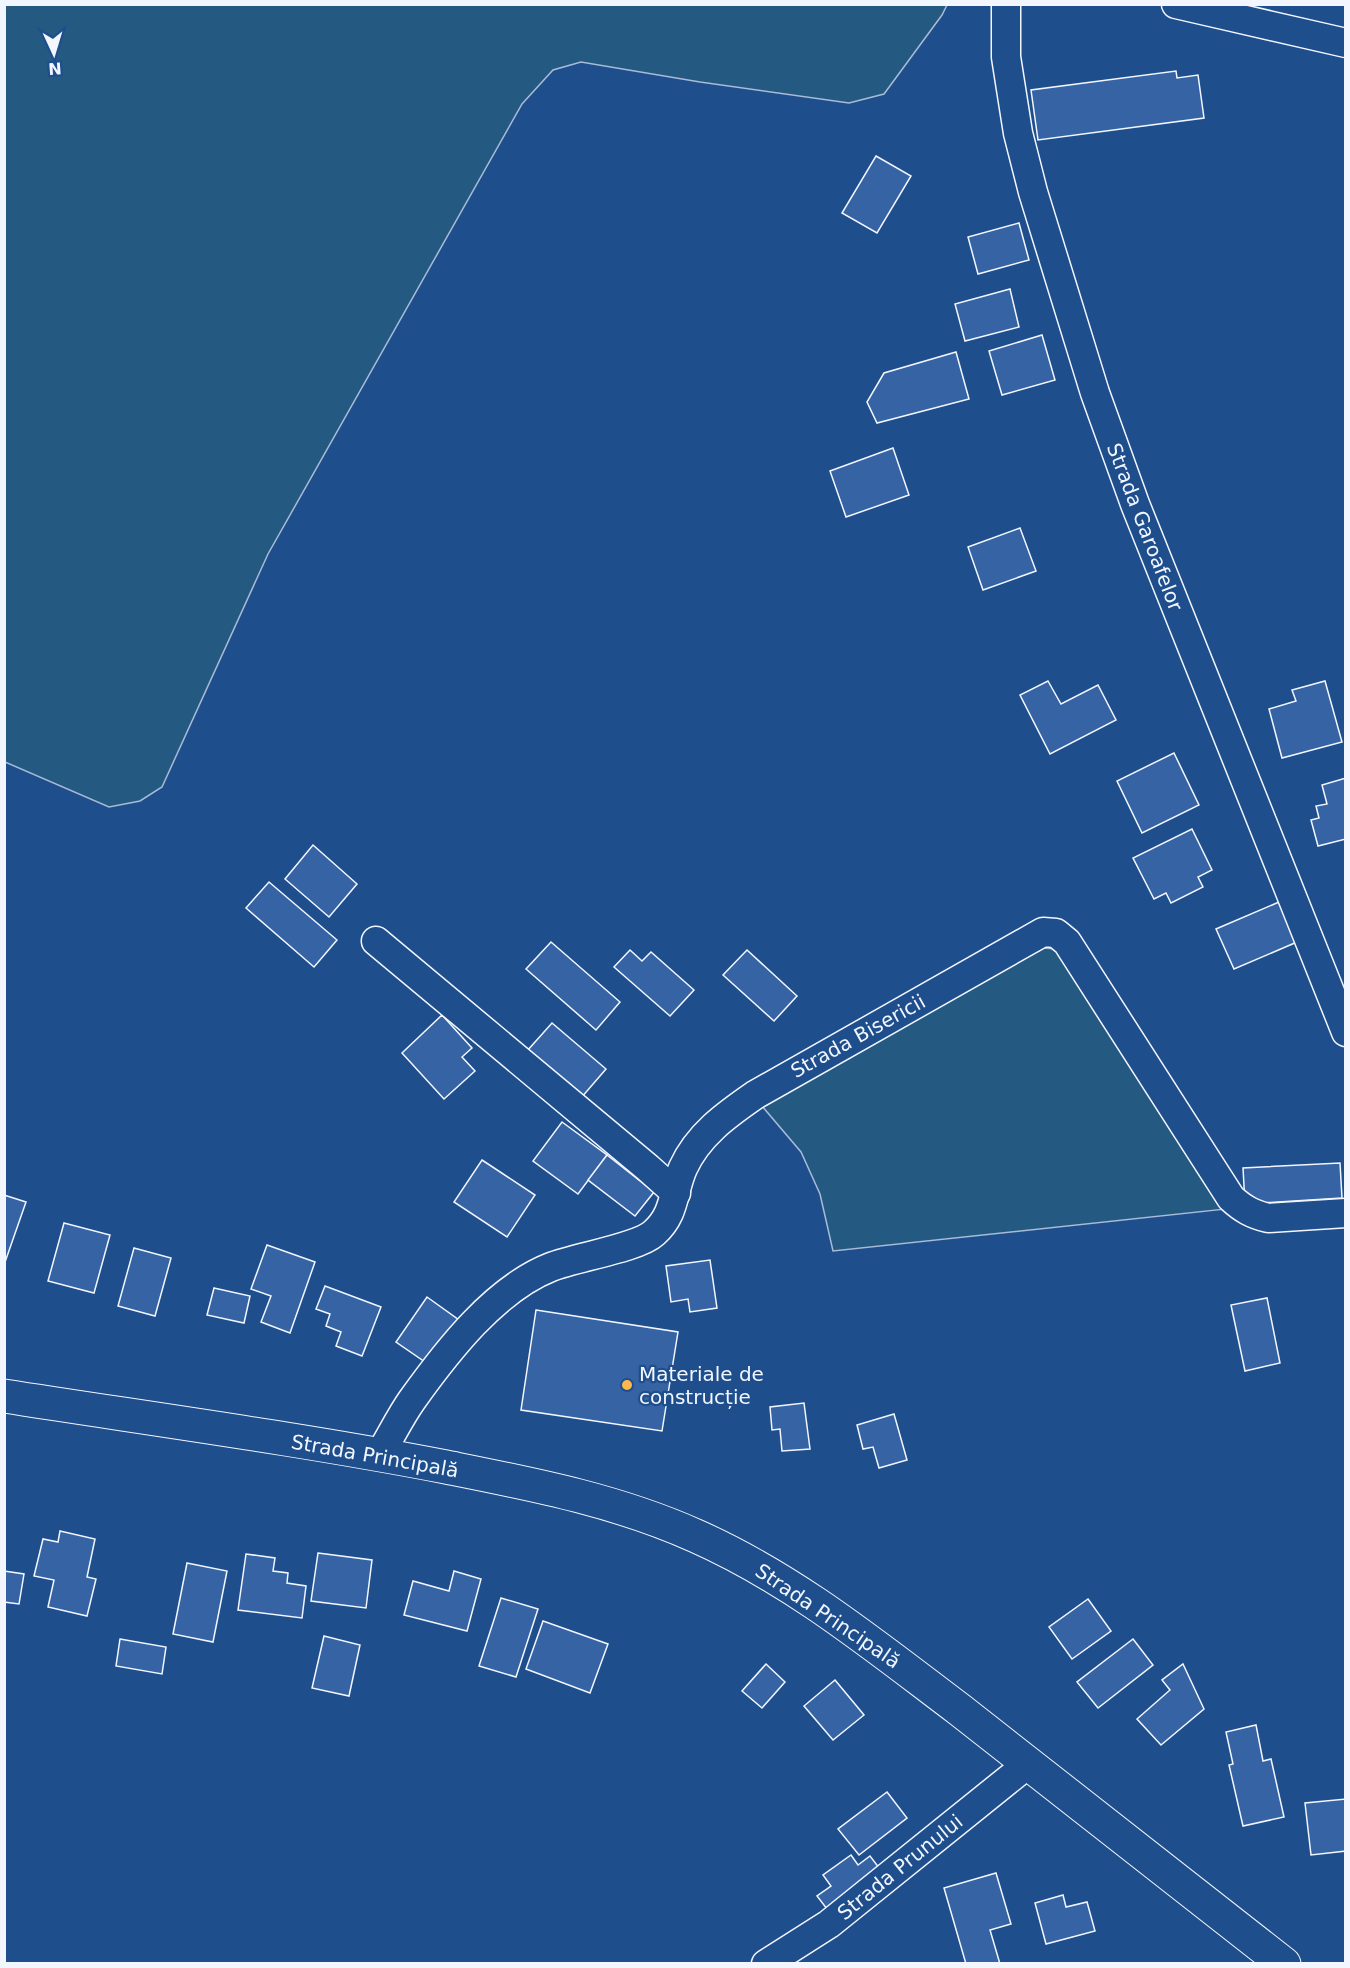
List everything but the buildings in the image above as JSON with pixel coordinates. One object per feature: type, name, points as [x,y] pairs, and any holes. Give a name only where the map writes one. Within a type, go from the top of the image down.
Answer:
[{"type":"highway","name":"Strada Principală","points":[[4,1396],[380,1454],[538,1485],[592,1498],[645,1515],[695,1536],[747,1561],[794,1588],[838,1618],[1029,1763],[1284,1964]]},
{"type":"street","name":"Strada Garoafelor","points":[[1006,4],[1006,57],[1018,133],[1033,192],[1095,393],[1135,504],[1346,1032]]},
{"type":"street","points":[[1176,4],[1346,43]]},
{"type":"street","name":"Strada Bisericii","points":[[380,1454],[411,1401],[485,1310],[519,1284],[552,1267],[652,1236],[665,1223],[674,1205],[683,1169],[694,1149],[709,1129],[730,1112],[755,1095],[1042,932],[1056,933],[1067,942],[1231,1198],[1243,1210],[1268,1218],[1346,1212]]},
{"type":"street","points":[[376,941],[676,1193]]},
{"type":"street","name":"Strada Prunului","points":[[766,1964],[828,1924],[1029,1763]]},
{"type":"shaded area","points":[[4,5],[947,5],[884,94],[849,103],[581,62],[553,70],[522,104],[268,554],[162,787],[140,801],[109,807],[5,762]]},
{"type":"shaded area","points":[[1042,948],[1058,949],[1226,1209],[833,1251],[820,1194],[801,1152],[762,1106]]},
{"type":"place","name":"Materiale de construcție","points":[[627,1385]]}]
